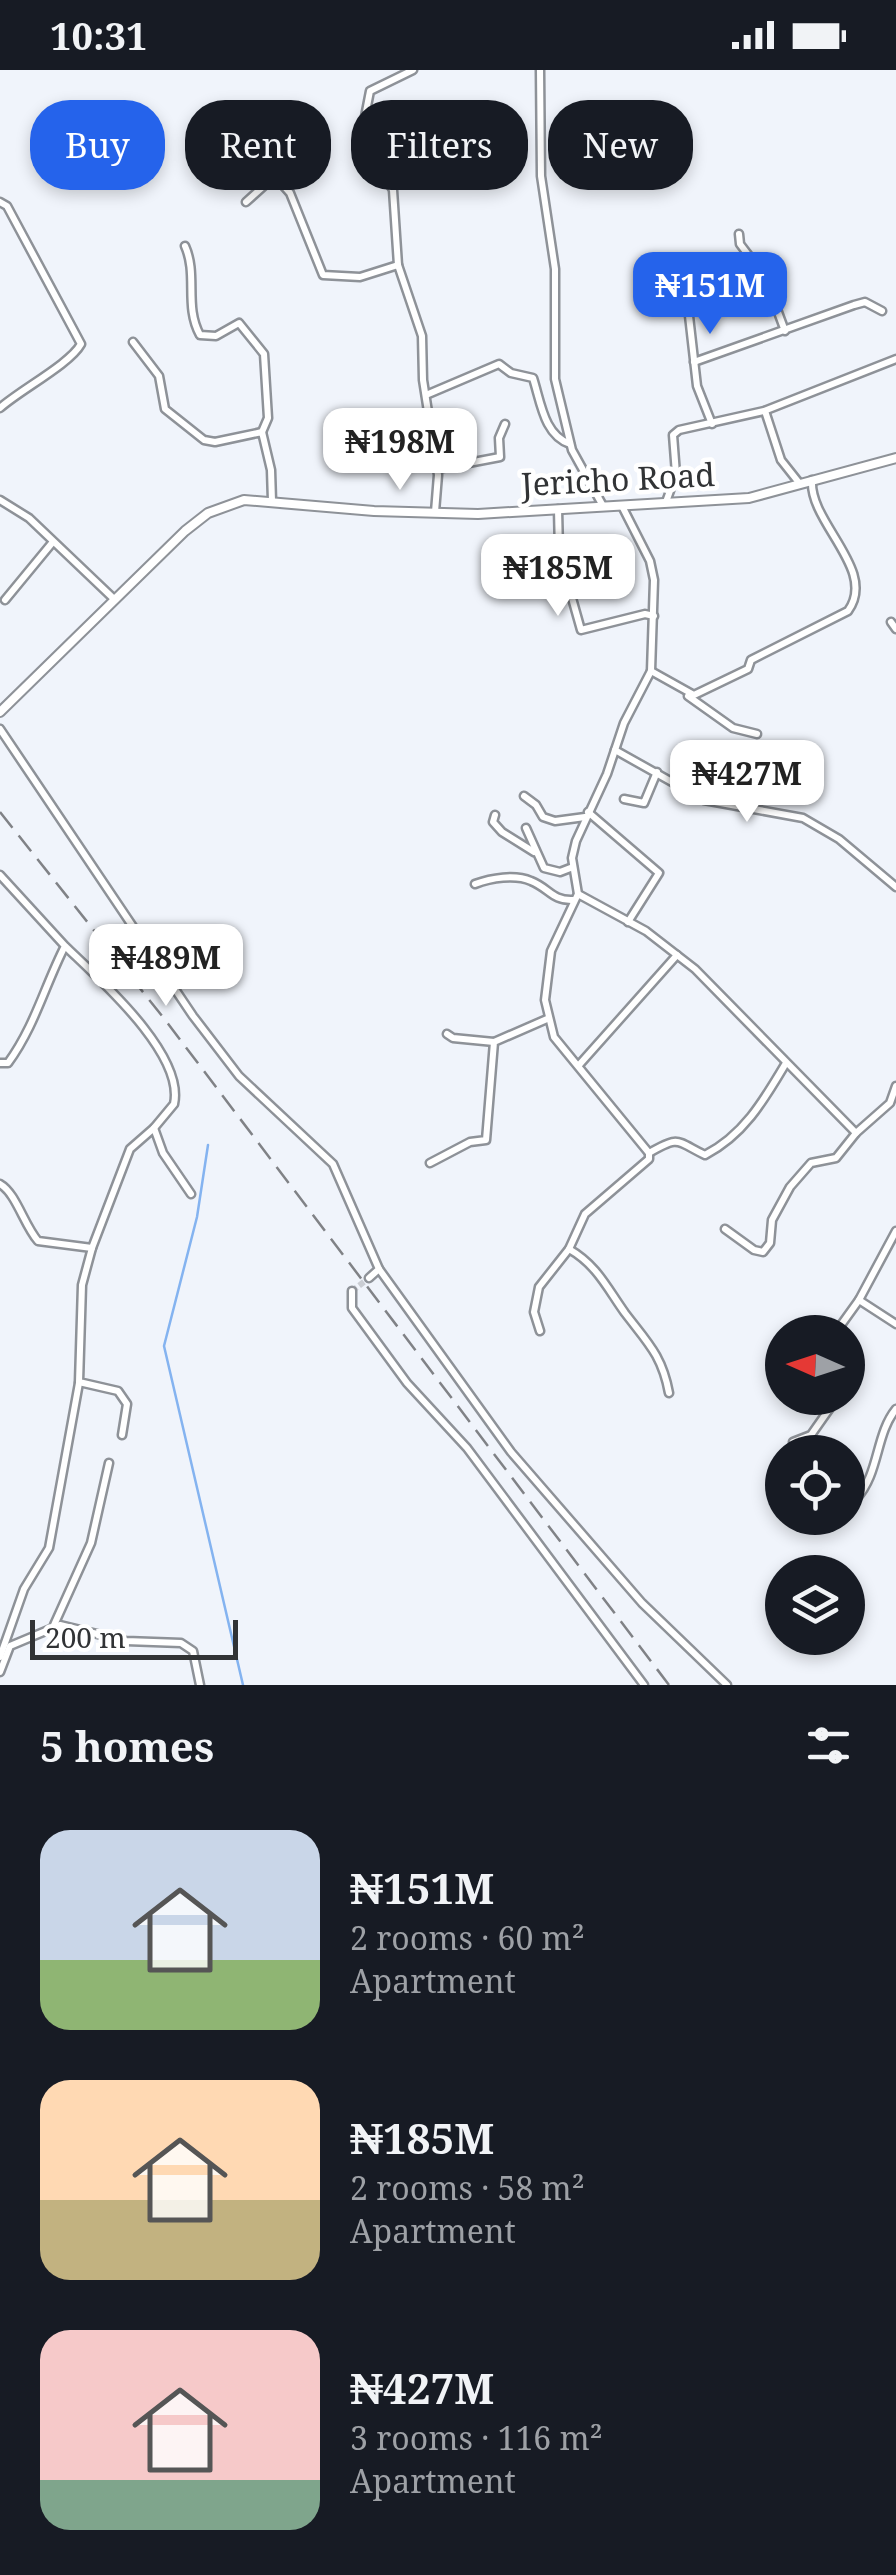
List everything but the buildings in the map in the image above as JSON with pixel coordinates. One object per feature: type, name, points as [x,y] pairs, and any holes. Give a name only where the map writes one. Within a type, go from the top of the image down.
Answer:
[{"type":"street","points":[[413,70],[370,91],[362,127],[392,190],[398,266],[422,336],[437,469],[435,512]]},
{"type":"street","points":[[540,70],[541,176],[555,269],[554,379],[572,445],[603,506]]},
{"type":"street","points":[[246,202],[266,184],[282,184],[290,193],[323,275],[360,277],[398,266]]},
{"type":"street","points":[[0,202],[8,206],[81,344],[74,354],[0,408]]},
{"type":"street","points":[[740,234],[740,244],[765,277],[785,331]]},
{"type":"street","points":[[186,246],[193,266],[192,316],[200,335],[216,336],[240,323],[264,354],[268,418],[262,432],[272,501]]},
{"type":"street","points":[[676,268],[688,307],[697,386],[712,424]]},
{"type":"street","points":[[694,362],[865,302],[882,312]]},
{"type":"street","points":[[133,342],[159,376],[165,409],[204,440],[214,442],[262,432]]},
{"type":"street","points":[[666,502],[676,474],[673,434],[764,411],[896,360]]},
{"type":"street","points":[[426,395],[499,364],[512,373],[533,378],[549,427],[557,439],[572,445]]},
{"type":"street","points":[[764,411],[781,460],[800,484]]},
{"type":"street","points":[[437,469],[500,456],[499,438],[505,424]]},
{"type":"street","name":"Jericho Road","points":[[0,712],[208,513],[244,500],[374,511],[478,514],[749,498],[896,458]]},
{"type":"street","points":[[650,671],[689,693],[699,693],[738,676],[748,669],[751,660],[848,611],[855,581],[816,508],[812,480]]},
{"type":"street","points":[[0,500],[29,518],[114,600]]},
{"type":"street","points":[[622,505],[650,561],[654,616],[650,671],[624,723],[576,841],[576,897],[548,961],[547,1019],[554,1036],[650,1153]]},
{"type":"street","points":[[558,508],[559,552],[581,630],[644,614],[654,616]]},
{"type":"street","points":[[5,600],[52,544]]},
{"type":"street","points":[[676,685],[712,716],[733,728],[757,734]]},
{"type":"street","points":[[0,729],[193,1016],[239,1076],[333,1164],[379,1269],[511,1452],[642,1602],[726,1685]]},
{"type":"street","points":[[615,750],[704,800],[803,818],[839,839],[896,887]]},
{"type":"street","points":[[624,799],[644,803],[657,772]]},
{"type":"street","points":[[524,796],[542,816],[554,821],[587,814]]},
{"type":"street","points":[[587,814],[659,872],[628,922]]},
{"type":"street","points":[[495,815],[494,822],[502,832],[536,852]]},
{"type":"street","points":[[526,828],[544,868],[560,872],[573,866]]},
{"type":"street","points":[[0,876],[146,1032],[172,1074],[174,1104],[130,1148],[92,1248],[82,1285],[79,1382],[49,1548],[24,1589],[0,1657]]},
{"type":"street","points":[[475,884],[500,878],[533,881],[558,900],[576,897],[628,922],[677,955],[856,1132]]},
{"type":"street","points":[[0,1062],[8,1062],[32,1026],[43,987],[66,946]]},
{"type":"street","points":[[579,1065],[677,955]]},
{"type":"street","points":[[447,1034],[494,1042],[547,1019]]},
{"type":"street","points":[[430,1163],[470,1142],[487,1139],[494,1042]]},
{"type":"street","points":[[540,1331],[534,1312],[538,1287],[569,1249],[585,1214],[648,1162],[650,1153],[671,1140],[680,1140],[705,1155],[729,1142],[749,1121],[786,1063]]},
{"type":"street","points":[[725,1229],[763,1252],[770,1243],[772,1220],[790,1186],[811,1163],[836,1158],[856,1132],[893,1105],[896,1086]]},
{"type":"street","points":[[154,1128],[163,1153],[191,1194]]},
{"type":"street","points":[[0,1184],[7,1188],[18,1214],[38,1241],[92,1248]]},
{"type":"street","points":[[848,1315],[896,1231]]},
{"type":"street","points":[[569,1249],[594,1266],[628,1317],[651,1343],[666,1374],[669,1394]]},
{"type":"street","points":[[369,1278],[379,1269]]},
{"type":"street","points":[[352,1291],[352,1308],[407,1383],[466,1448],[644,1685]]},
{"type":"street","points":[[859,1300],[896,1324]]},
{"type":"street","points":[[79,1382],[118,1391],[127,1404],[122,1435]]},
{"type":"street","points":[[865,1488],[871,1480],[888,1418],[896,1409]]},
{"type":"street","points":[[54,1626],[90,1544],[109,1463]]},
{"type":"street","points":[[0,1672],[10,1646],[54,1626],[68,1626],[126,1642],[181,1643],[193,1651],[200,1685]]},
{"type":"waterway","points":[[208,1145],[197,1217],[164,1346],[243,1685]]},
{"type":"tunnel","points":[[352,1291],[369,1278]]},
{"type":"railway","points":[[0,812],[166,1021],[669,1685]]}]
